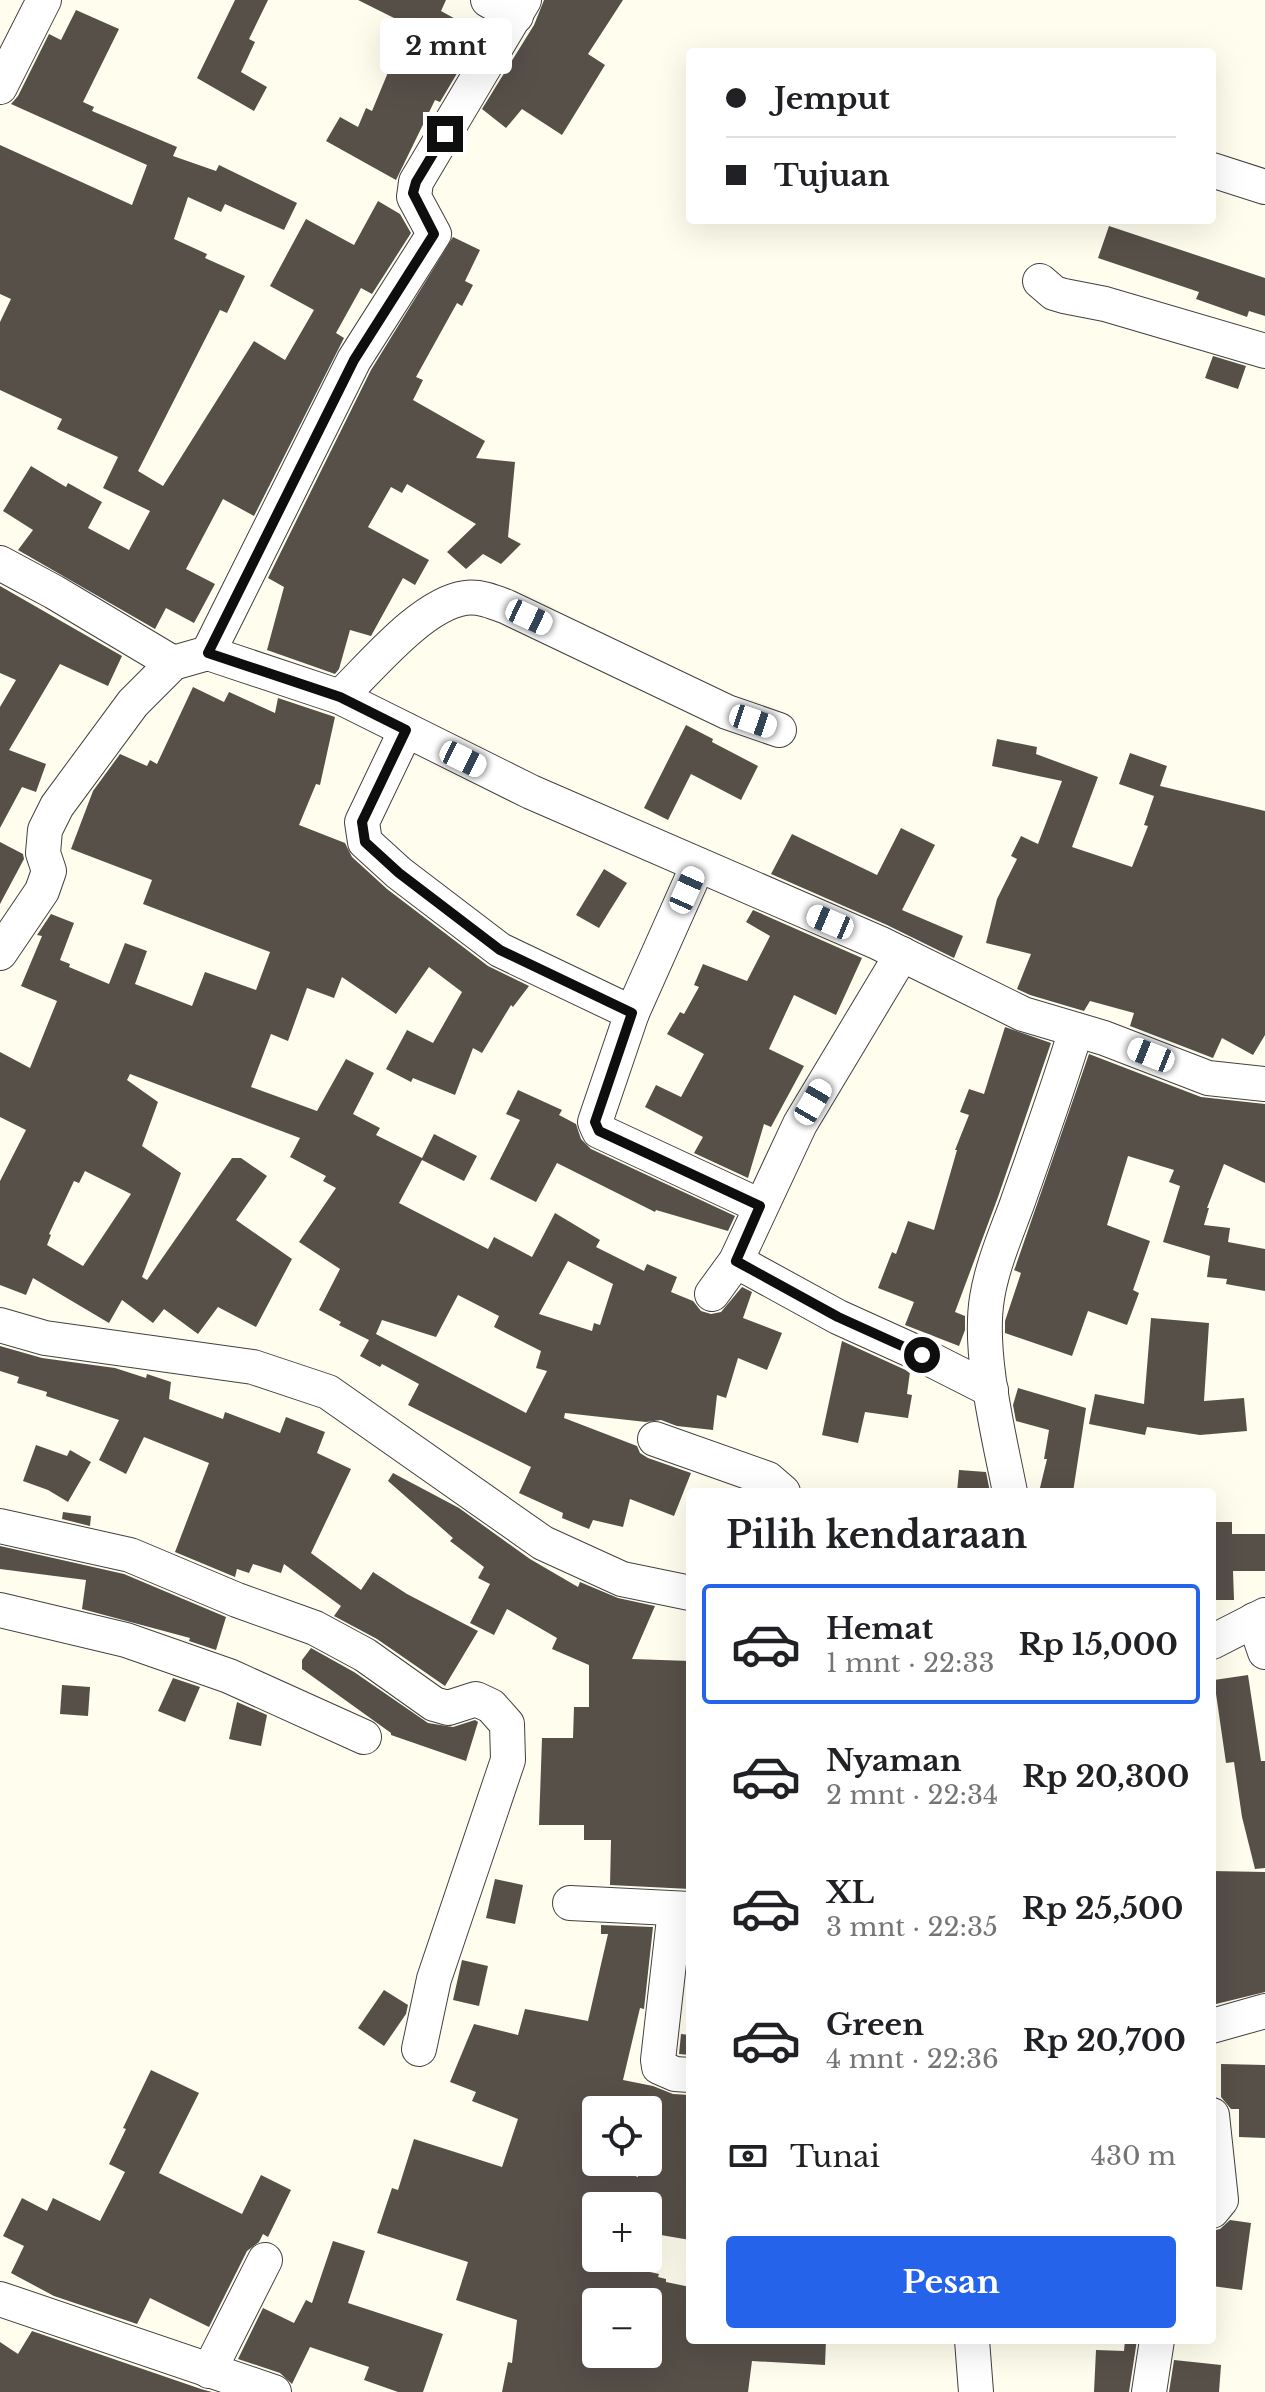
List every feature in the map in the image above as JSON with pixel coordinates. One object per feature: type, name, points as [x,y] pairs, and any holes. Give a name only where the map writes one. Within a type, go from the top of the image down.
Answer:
[{"type":"street","points":[[0,87],[44,0]]},
{"type":"street","points":[[208,653],[354,360],[434,234],[414,197],[416,182],[509,5]]},
{"type":"street","points":[[1216,171],[1265,187]]},
{"type":"street","points":[[1040,281],[1054,293],[1105,304],[1265,351]]},
{"type":"street","points":[[0,563],[173,663]]},
{"type":"street","points":[[340,697],[404,635],[433,612],[454,601],[475,598],[507,607],[727,712],[779,730]]},
{"type":"street","points":[[0,953],[42,891],[49,871],[43,853],[45,830],[57,806],[133,703],[173,663],[208,653],[340,697],[531,792],[902,954],[1023,1014],[1129,1047],[1208,1078],[1265,1084]]},
{"type":"street","points":[[406,730],[362,822],[365,842],[399,873],[500,950],[632,1013]]},
{"type":"street","points":[[698,865],[632,1013],[595,1122],[599,1131],[760,1206]]},
{"type":"street","points":[[712,1294],[736,1261],[800,1124],[902,954]]},
{"type":"street","points":[[1009,1488],[991,1390],[985,1328],[987,1297],[1000,1250],[1076,1030]]},
{"type":"street","points":[[736,1261],[838,1317],[991,1390]]},
{"type":"street","points":[[0,1325],[45,1338],[253,1367],[328,1392],[543,1543],[622,1579],[686,1592]]},
{"type":"street","points":[[655,1439],[768,1479],[778,1488]]},
{"type":"street","points":[[0,1526],[130,1555],[237,1600],[315,1628],[365,1655],[434,1704],[455,1708],[476,1699],[491,1706],[507,1724],[508,1760],[434,1979],[419,2049]]},
{"type":"street","points":[[0,1610],[126,1640],[229,1676],[364,1737]]},
{"type":"street","points":[[1216,1640],[1260,1617],[1265,1652]]},
{"type":"street","points":[[570,1903],[683,1909],[679,1979],[658,2060],[659,2067],[686,2074]]},
{"type":"street","points":[[1216,2025],[1265,2011]]},
{"type":"street","points":[[1216,2153],[1221,2200],[1216,2206]]},
{"type":"street","points":[[209,2371],[265,2260]]},
{"type":"street","points":[[0,2299],[274,2392]]},
{"type":"street","points":[[972,2344],[976,2392]]},
{"type":"street","points":[[1149,2392],[1156,2344]]},
{"type":"building","points":[[235,0],[268,0],[249,39],[255,42],[241,72],[267,87],[254,111],[197,78]]},
{"type":"building","points":[[358,0],[446,0],[441,11],[481,33],[440,102],[435,100],[396,180],[326,141],[340,117],[358,127],[366,108],[372,111],[389,70],[383,68],[402,22]]},
{"type":"building","points":[[544,0],[623,0],[588,54],[605,65],[562,135],[522,109],[506,128],[482,109],[534,25]]},
{"type":"building","points":[[76,10],[119,29],[83,102],[94,107],[92,111],[177,147],[173,156],[216,171],[219,165],[297,203],[284,230],[225,204],[221,212],[188,197],[174,239],[207,254],[205,258],[245,276],[227,313],[220,310],[138,471],[163,486],[254,341],[285,360],[314,310],[270,286],[306,219],[354,245],[378,201],[400,214],[411,233],[372,294],[361,288],[336,333],[344,338],[254,516],[223,499],[186,569],[215,584],[194,623],[166,608],[155,629],[18,550],[33,530],[3,511],[31,466],[66,487],[68,483],[102,502],[88,528],[129,550],[150,511],[103,488],[118,457],[57,429],[62,419],[0,390],[0,322],[11,299],[0,294],[0,145],[132,205],[147,165],[11,104],[49,34],[61,40]]},
{"type":"building","points":[[1109,226],[1265,278],[1265,316],[1249,311],[1247,317],[1196,299],[1199,292],[1098,258]]},
{"type":"building","points":[[453,237],[480,250],[465,281],[473,285],[462,306],[457,303],[416,377],[423,380],[413,400],[485,441],[476,458],[515,462],[508,537],[521,544],[501,564],[483,554],[466,569],[447,552],[476,524],[407,484],[402,493],[391,487],[368,527],[429,560],[415,585],[403,578],[371,636],[350,630],[335,674],[267,650],[284,587],[268,578],[371,370]]},
{"type":"building","points":[[1213,356],[1246,366],[1238,389],[1205,378]]},
{"type":"building","points":[[0,586],[122,656],[108,686],[60,664],[9,750],[46,764],[36,792],[22,787],[0,828],[0,707],[16,680],[0,673]]},
{"type":"building","points":[[193,687],[224,702],[229,692],[275,713],[278,698],[335,717],[320,785],[316,784],[299,825],[345,843],[352,857],[387,889],[488,966],[529,986],[513,1007],[511,1005],[482,1053],[473,1048],[455,1095],[413,1078],[411,1082],[386,1069],[407,1030],[433,1043],[462,992],[429,967],[396,1014],[342,977],[334,998],[307,988],[288,1041],[271,1034],[251,1087],[317,1111],[346,1059],[374,1073],[353,1114],[380,1128],[376,1135],[422,1158],[434,1134],[477,1156],[464,1181],[422,1160],[399,1203],[488,1249],[494,1237],[532,1257],[555,1213],[600,1240],[596,1247],[644,1271],[647,1264],[677,1277],[671,1292],[693,1301],[701,1311],[711,1314],[721,1312],[742,1287],[752,1292],[743,1318],[782,1333],[767,1370],[738,1358],[726,1398],[717,1395],[713,1430],[677,1426],[661,1420],[646,1422],[565,1413],[564,1418],[637,1446],[640,1453],[648,1458],[691,1473],[674,1516],[630,1499],[623,1527],[593,1520],[589,1529],[562,1518],[563,1513],[519,1493],[531,1467],[408,1405],[419,1384],[360,1356],[369,1340],[339,1325],[341,1322],[319,1310],[340,1269],[299,1242],[336,1188],[323,1181],[326,1176],[290,1157],[300,1138],[130,1074],[127,1080],[158,1102],[142,1146],[181,1173],[142,1277],[147,1280],[232,1158],[241,1158],[267,1176],[236,1220],[292,1259],[256,1327],[218,1307],[198,1334],[164,1309],[153,1323],[122,1300],[109,1323],[33,1278],[26,1295],[0,1285],[0,1181],[26,1130],[0,1117],[0,1052],[30,1068],[57,1001],[21,986],[42,936],[37,935],[51,914],[74,923],[60,960],[70,964],[69,967],[109,984],[125,943],[147,951],[135,984],[192,1006],[205,972],[256,990],[270,952],[143,904],[152,880],[71,849],[93,791],[120,754],[147,766],[150,760],[157,764]],"holes":[[[85,1171],[131,1194],[83,1266],[47,1245],[49,1234],[74,1181],[79,1183]],[[568,1261],[613,1284],[600,1325],[594,1323],[592,1331],[539,1314]],[[458,1295],[499,1316],[494,1327],[541,1351],[536,1368],[547,1371],[526,1413],[376,1334],[382,1320],[436,1337]]]},
{"type":"building","points":[[686,725],[758,766],[741,800],[691,774],[668,820],[644,808]]},
{"type":"building","points":[[997,739],[1037,747],[1036,754],[1098,777],[1072,847],[1132,867],[1148,826],[1144,825],[1154,796],[1119,784],[1130,753],[1167,766],[1160,786],[1265,811],[1265,1035],[1253,1055],[1222,1038],[1213,1058],[1130,1026],[1134,1013],[1090,1001],[1084,1011],[1017,989],[1031,954],[986,943],[997,899],[1017,859],[1011,856],[1021,836],[1038,844],[1062,781],[992,766]]},
{"type":"building","points":[[901,828],[935,845],[902,910],[963,936],[954,958],[771,874],[792,834],[877,875]]},
{"type":"building","points":[[0,842],[23,854],[24,859],[0,904]]},
{"type":"building","points":[[604,869],[627,883],[599,928],[576,915]]},
{"type":"building","points":[[753,910],[862,958],[836,1015],[794,995],[769,1049],[804,1066],[771,1127],[764,1124],[748,1178],[694,1153],[703,1137],[645,1107],[656,1085],[681,1097],[704,1054],[667,1034],[680,1012],[684,1014],[699,987],[694,985],[703,964],[747,981],[770,936],[746,922]]},
{"type":"building","points":[[1005,1027],[1051,1043],[955,1312],[965,1316],[965,1330],[959,1346],[905,1325],[914,1302],[878,1288],[892,1252],[896,1254],[908,1221],[934,1230],[955,1150],[969,1115],[960,1112],[969,1089],[984,1094]]},
{"type":"building","points":[[1089,1054],[1201,1097],[1265,1104],[1265,1183],[1224,1164],[1207,1208],[1204,1225],[1230,1228],[1228,1242],[1265,1249],[1265,1291],[1226,1284],[1227,1279],[1207,1277],[1210,1256],[1163,1242],[1180,1186],[1169,1182],[1174,1170],[1128,1156],[1107,1225],[1150,1241],[1133,1290],[1139,1293],[1127,1325],[1088,1311],[1072,1356],[1005,1333],[1005,1321],[1021,1273],[1014,1270]]},
{"type":"building","points":[[518,1090],[562,1110],[559,1115],[576,1124],[581,1139],[591,1149],[735,1216],[728,1231],[655,1212],[557,1163],[536,1202],[490,1179],[520,1120],[506,1114]]},
{"type":"building","points":[[1151,1318],[1209,1323],[1204,1401],[1244,1398],[1247,1431],[1200,1435],[1147,1427],[1145,1435],[1089,1424],[1095,1394],[1144,1404]]},
{"type":"building","points":[[842,1341],[910,1372],[907,1394],[912,1395],[908,1418],[865,1412],[858,1443],[822,1435]]},
{"type":"building","points":[[0,1346],[42,1358],[115,1368],[146,1378],[147,1374],[171,1382],[169,1399],[223,1419],[225,1412],[280,1433],[286,1417],[325,1432],[317,1453],[351,1469],[311,1553],[361,1590],[373,1572],[407,1594],[478,1631],[445,1686],[377,1639],[334,1616],[341,1606],[284,1564],[281,1573],[253,1564],[249,1573],[237,1569],[235,1577],[175,1552],[209,1463],[144,1437],[126,1474],[99,1460],[119,1420],[17,1383],[19,1377],[0,1371]]},
{"type":"building","points":[[1018,1388],[1086,1408],[1074,1488],[1040,1488],[1047,1459],[1044,1459],[1049,1430],[1016,1421],[1013,1405]]},
{"type":"building","points":[[36,1445],[67,1456],[70,1450],[91,1462],[68,1502],[48,1490],[23,1481]]},
{"type":"building","points":[[959,1470],[986,1472],[989,1488],[957,1488]]},
{"type":"building","points":[[393,1473],[459,1508],[530,1559],[578,1587],[580,1582],[618,1598],[655,1606],[632,1659],[686,1661],[686,1889],[610,1885],[611,1840],[584,1840],[584,1825],[539,1825],[542,1738],[573,1738],[574,1707],[589,1707],[589,1665],[552,1649],[557,1638],[507,1609],[494,1635],[470,1623],[490,1584],[478,1578],[484,1567],[450,1541],[453,1538],[388,1481]]},
{"type":"building","points":[[63,1512],[91,1516],[90,1526],[62,1519]]},
{"type":"building","points":[[1216,1522],[1232,1522],[1232,1534],[1265,1534],[1265,1571],[1233,1571],[1234,1600],[1216,1600]]},
{"type":"building","points":[[0,1546],[124,1574],[226,1617],[216,1650],[189,1641],[190,1638],[82,1609],[86,1580],[0,1569]]},
{"type":"building","points":[[311,1648],[354,1672],[428,1723],[453,1727],[475,1720],[478,1722],[466,1761],[391,1735],[302,1669],[302,1660]]},
{"type":"building","points":[[1248,1675],[1261,1761],[1265,1761],[1265,1868],[1255,1869],[1242,1817],[1234,1762],[1226,1763],[1216,1680]]},
{"type":"building","points":[[173,1678],[200,1687],[185,1722],[158,1711]]},
{"type":"building","points":[[62,1685],[90,1687],[88,1716],[60,1714]]},
{"type":"building","points":[[237,1702],[267,1715],[261,1746],[229,1739]]},
{"type":"building","points":[[1216,1871],[1265,1872],[1265,1992],[1216,2004]]},
{"type":"building","points":[[495,1879],[523,1885],[515,1924],[486,1918]]},
{"type":"building","points":[[601,1925],[653,1927],[644,2009],[640,2008],[623,2080],[686,2095],[686,2239],[662,2235],[662,2192],[582,2192],[582,2272],[650,2272],[659,2274],[658,2277],[666,2279],[666,2282],[686,2286],[686,2344],[826,2344],[825,2365],[752,2361],[748,2392],[502,2392],[508,2362],[512,2363],[517,2320],[456,2300],[468,2262],[377,2233],[392,2188],[398,2190],[414,2139],[502,2167],[518,2119],[472,2101],[476,2092],[450,2082],[474,2024],[518,2035],[525,2009],[588,2021],[608,1934],[601,1934]]},
{"type":"building","points":[[462,1960],[488,1966],[479,2006],[453,2000]]},
{"type":"building","points":[[384,1990],[408,2005],[406,2014],[384,2046],[358,2028]]},
{"type":"building","points":[[681,2034],[686,2035],[686,2055],[679,2054]]},
{"type":"building","points":[[1221,2064],[1265,2065],[1265,2138],[1239,2137],[1239,2109],[1231,2109],[1221,2097]]},
{"type":"building","points":[[151,2070],[199,2093],[159,2173],[242,2214],[261,2175],[291,2190],[268,2237],[263,2234],[259,2242],[247,2251],[209,2327],[150,2298],[137,2324],[54,2296],[11,2273],[24,2246],[3,2236],[22,2198],[47,2211],[53,2198],[100,2221],[125,2172],[109,2164]]},
{"type":"building","points":[[1230,2220],[1251,2223],[1242,2290],[1216,2287],[1216,2230]]},
{"type":"building","points":[[333,2241],[365,2251],[348,2303],[443,2334],[423,2392],[398,2392],[364,2380],[369,2367],[310,2347],[292,2384],[280,2373],[238,2359],[263,2308],[294,2323],[306,2300],[312,2303]]},
{"type":"building","points":[[32,2331],[212,2392],[0,2392],[0,2342],[18,2354]]},
{"type":"building","points":[[1125,2344],[1136,2344],[1129,2392],[1094,2392],[1096,2350],[1124,2351]]},
{"type":"building","points":[[1174,2360],[1221,2365],[1219,2392],[1169,2392]]},
{"type":"route","points":[[445,134],[416,182],[413,193],[434,234],[354,360],[208,653],[340,697],[406,730],[362,822],[365,842],[399,873],[500,950],[632,1013],[595,1122],[599,1131],[760,1206],[736,1261],[838,1317],[922,1355]]}]
